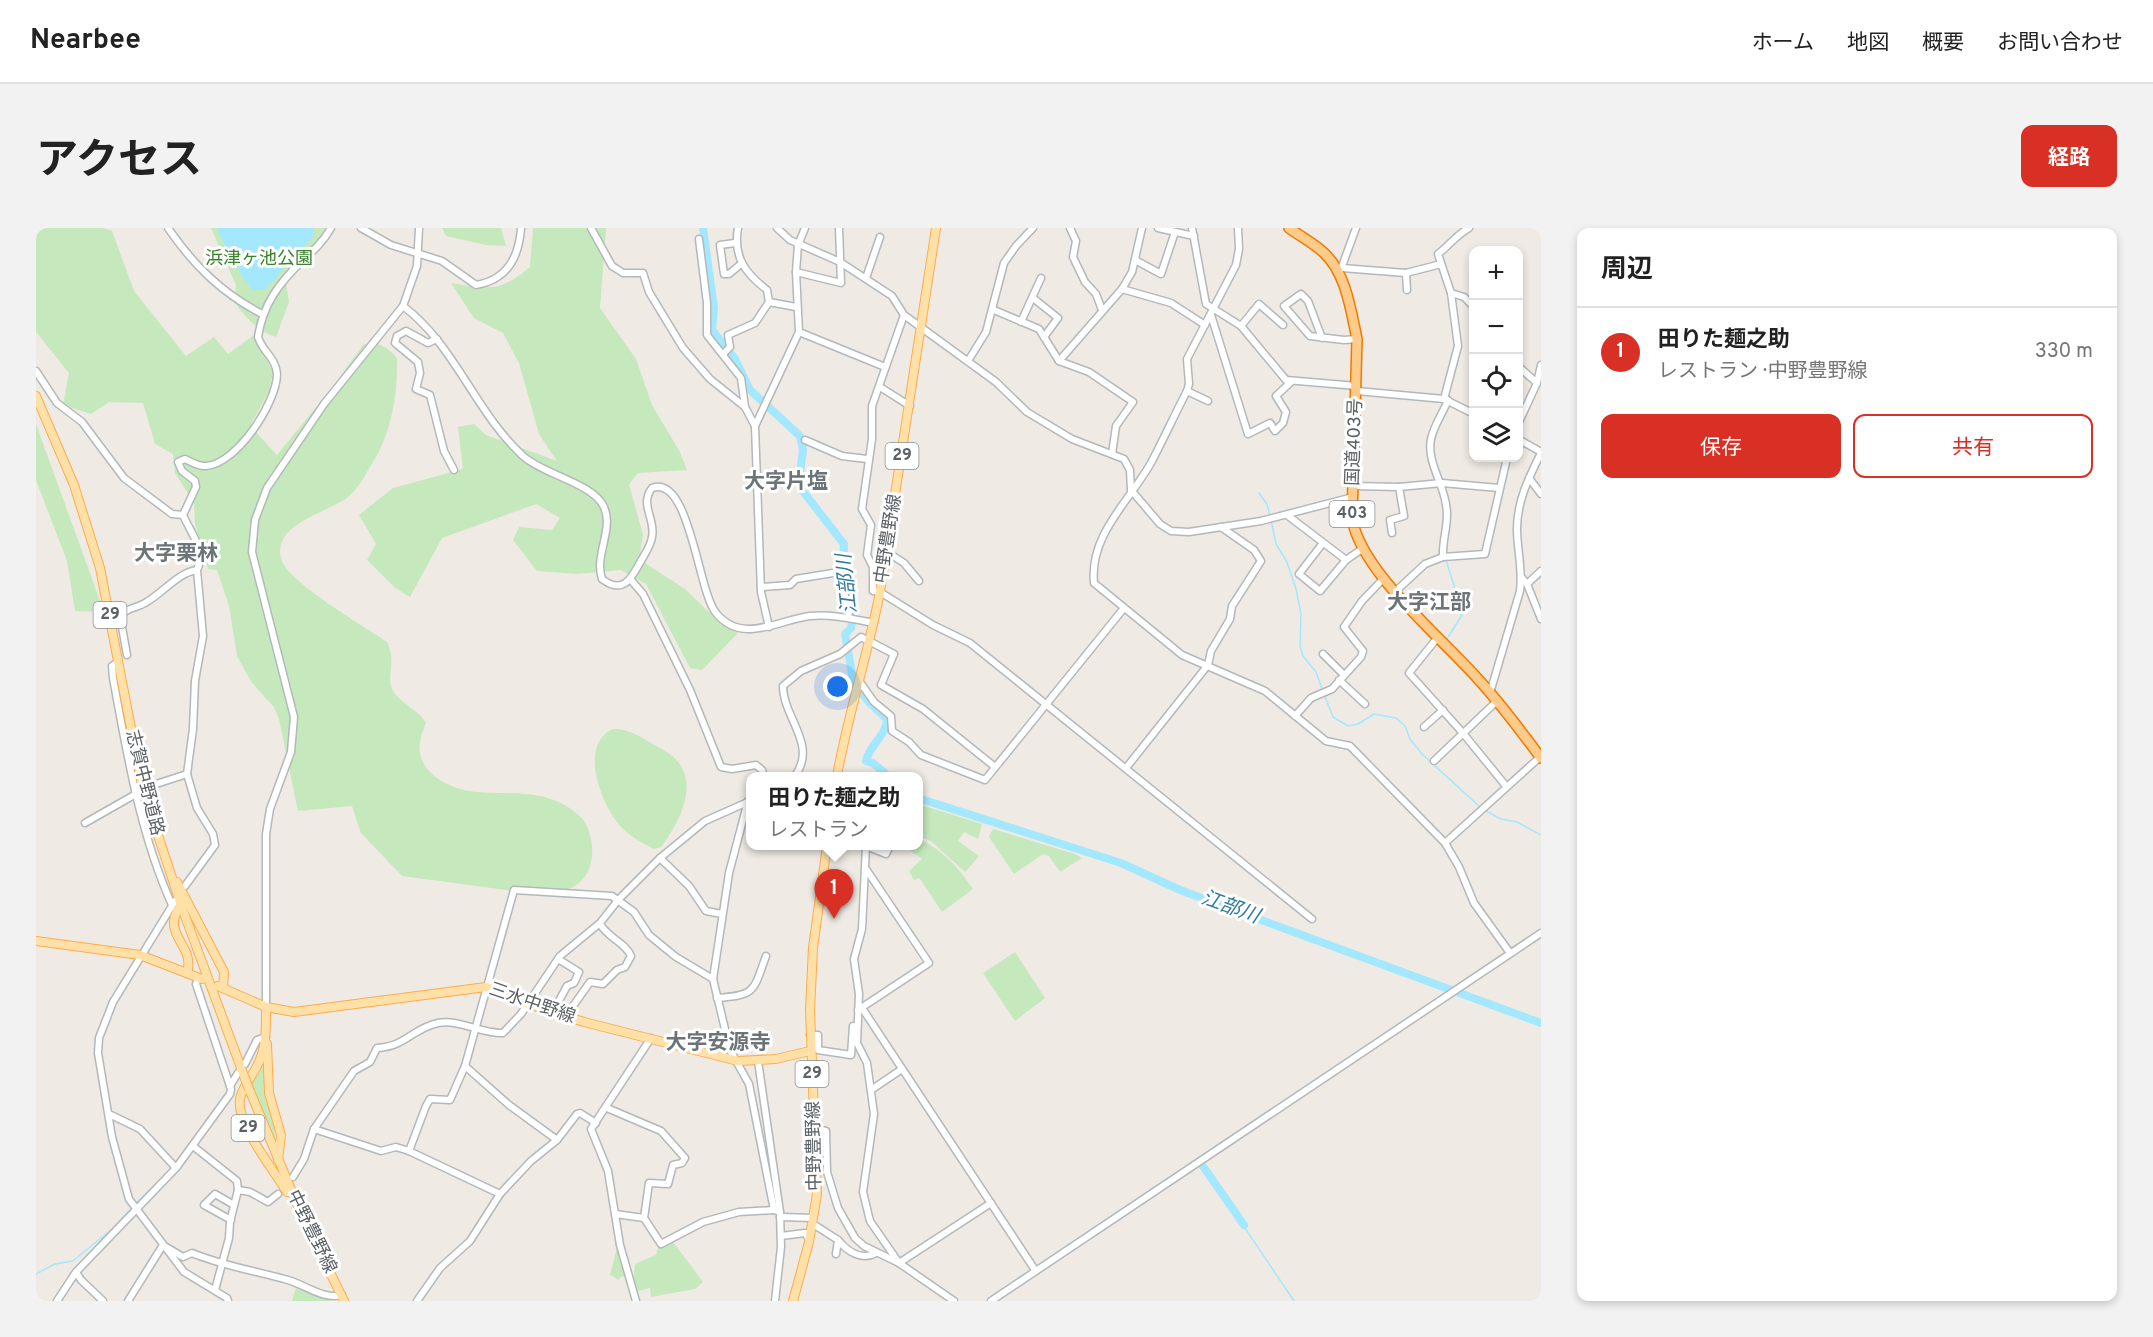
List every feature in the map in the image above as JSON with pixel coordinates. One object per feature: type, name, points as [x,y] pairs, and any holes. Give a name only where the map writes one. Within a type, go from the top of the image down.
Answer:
[{"type":"highway","name":"国道403号","points":[[1289,228],[1324,253],[1340,270],[1357,339],[1352,519],[1362,549],[1396,591],[1493,697],[1540,757]]},
{"type":"main road","name":"中野豊野線","points":[[838,772],[845,731],[871,639],[880,592],[936,228]]},
{"type":"main road","name":"志賀中野道路","points":[[36,396],[74,485],[100,568],[142,785],[140,796],[165,860],[176,904],[241,1075],[249,1089],[278,1162]]},
{"type":"main road","name":"中野豊野線","points":[[793,1301],[809,1239],[817,1194],[816,1129],[810,1035],[813,948],[826,850]]},
{"type":"main road","name":"三水中野線","points":[[165,860],[224,972],[220,987],[266,1007],[294,1012],[486,987],[566,1016],[738,1061],[758,1061],[810,1051]]},
{"type":"main road","name":"29","points":[[176,904],[173,926],[189,960],[187,973]]},
{"type":"main road","points":[[36,941],[140,955],[200,978]]},
{"type":"main road","name":"29","points":[[266,1007],[270,1098],[281,1135],[278,1162]]},
{"type":"main road","name":"29","points":[[266,1037],[260,1059],[241,1095],[241,1113],[258,1146],[300,1210]]},
{"type":"main road","name":"中野豊野線","points":[[278,1162],[343,1298]]},
{"type":"street","points":[[168,228],[182,247],[218,286],[232,298],[262,314]]},
{"type":"street","points":[[183,515],[196,487],[194,479],[182,471],[178,462],[184,459],[203,467],[214,465],[237,450],[249,437],[276,386],[274,361],[258,337],[262,314],[287,276],[324,241],[331,228]]},
{"type":"street","points":[[361,228],[391,245],[442,261],[476,285],[503,274],[510,267],[520,240],[521,228]]},
{"type":"street","points":[[266,1007],[266,834],[270,809],[291,752],[294,717],[252,552],[255,520],[267,488],[324,404],[403,306],[414,280],[419,228]]},
{"type":"street","points":[[591,228],[612,266],[623,273],[643,273],[650,292],[683,348],[710,379],[745,407]]},
{"type":"street","points":[[723,354],[730,347],[728,335],[755,323],[769,302],[767,290],[752,278],[741,264],[735,243],[738,228]]},
{"type":"street","points":[[777,228],[798,245],[840,261],[892,296],[904,315],[996,382],[1027,412],[1072,439],[1124,459],[1130,470],[1131,490],[1160,524],[1171,531],[1180,533],[1267,520],[1353,497]]},
{"type":"street","points":[[755,426],[799,332],[796,272],[798,245],[805,228]]},
{"type":"street","points":[[796,272],[841,284],[839,228]]},
{"type":"street","points":[[1070,228],[1076,241],[1073,257],[1085,282],[1096,294],[1102,310]]},
{"type":"street","points":[[1059,361],[1122,289],[1132,272],[1142,228]]},
{"type":"street","points":[[1158,228],[1194,236]]},
{"type":"street","points":[[1192,228],[1203,298],[1206,304],[1213,312],[1241,326],[1282,376],[1292,381],[1446,399],[1469,412]]},
{"type":"street","points":[[1238,228],[1239,249],[1236,265],[1187,358],[1189,384],[1187,391],[1151,462],[1110,521],[1097,552],[1093,573],[1096,586],[1182,655],[1265,691],[1326,741],[1350,746],[1445,843],[1459,867],[1474,903],[1510,953]]},
{"type":"street","points":[[1356,228],[1340,270],[1406,273],[1441,264]]},
{"type":"street","points":[[1443,557],[1447,515],[1442,483],[1434,470],[1431,440],[1446,399],[1458,345],[1451,293],[1438,254],[1451,245],[1456,231],[1469,228]]},
{"type":"street","points":[[968,361],[986,332],[994,310],[1004,263],[1031,229]]},
{"type":"street","points":[[1135,260],[1161,274],[1175,232]]},
{"type":"street","points":[[866,278],[880,237]]},
{"type":"street","points":[[699,239],[707,335],[741,378],[745,407],[755,426],[761,587],[769,627]]},
{"type":"street","points":[[735,243],[720,245],[724,274],[729,274],[741,264]]},
{"type":"street","points":[[1406,273],[1407,290]]},
{"type":"street","points":[[1021,322],[1041,278]]},
{"type":"street","points":[[1122,289],[1171,303],[1205,325]]},
{"type":"street","points":[[1451,293],[1464,297],[1469,303]]},
{"type":"street","points":[[1322,338],[1308,301],[1301,294],[1284,306],[1310,336],[1322,338],[1344,340],[1357,339]]},
{"type":"street","points":[[1033,298],[1058,318],[1044,337]]},
{"type":"street","points":[[769,302],[796,307]]},
{"type":"street","points":[[1241,326],[1259,304],[1282,325]]},
{"type":"street","points":[[403,306],[421,319],[437,339],[478,402],[517,450],[546,472],[598,497],[607,519],[599,564],[602,579],[614,586],[631,580],[652,539],[654,524],[645,502],[648,494],[655,487],[665,487],[672,492],[680,508],[714,610],[724,622],[747,630],[811,616],[848,617],[874,623]]},
{"type":"street","points":[[994,310],[1038,329],[1059,361],[1089,372],[1133,402],[1116,426],[1112,454]]},
{"type":"street","points":[[1213,312],[1248,434],[1270,423],[1275,431],[1283,423],[1286,412],[1276,396],[1292,381]]},
{"type":"street","points":[[904,315],[872,406],[872,439],[867,459],[861,509],[871,525],[867,555],[873,567],[873,591],[880,592],[933,625],[970,643],[1312,919]]},
{"type":"street","points":[[437,339],[428,343],[406,331],[397,336],[395,343],[418,362],[420,373],[416,389],[430,395],[444,451],[454,470]]},
{"type":"street","points":[[799,332],[885,367]]},
{"type":"street","points":[[1523,413],[1537,383],[1541,366]]},
{"type":"street","points":[[1523,370],[1537,383]]},
{"type":"street","points":[[36,371],[57,403],[82,422],[124,478],[172,513],[183,515]]},
{"type":"street","points":[[880,387],[910,406]]},
{"type":"street","points":[[1187,391],[1209,402]]},
{"type":"street","points":[[805,440],[842,456],[867,459]]},
{"type":"street","points":[[1434,760],[1493,697],[1522,578],[1517,526],[1523,492],[1541,452],[1523,442]]},
{"type":"street","points":[[1396,591],[1425,564],[1443,557],[1485,554],[1506,462]]},
{"type":"street","points":[[1529,478],[1541,494]]},
{"type":"street","points":[[1353,486],[1399,487],[1442,483],[1499,488]]},
{"type":"street","points":[[1392,533],[1390,520],[1404,516],[1398,498],[1399,487]]},
{"type":"street","points":[[183,515],[201,553],[201,562],[197,570],[203,636],[195,681],[193,729],[187,774],[197,808],[213,834],[215,846],[185,886]]},
{"type":"street","points":[[1287,515],[1346,560]]},
{"type":"street","points":[[1126,768],[1208,665],[1211,651],[1230,619],[1232,606],[1261,561],[1254,550],[1220,526]]},
{"type":"street","points":[[1323,543],[1299,574],[1320,591],[1346,560],[1362,549]]},
{"type":"street","points":[[887,552],[904,563],[919,581]]},
{"type":"street","points":[[127,654],[120,616],[124,611],[145,603],[187,572],[197,570]]},
{"type":"street","points":[[1527,584],[1541,571]]},
{"type":"street","points":[[761,587],[790,585],[796,579],[839,572],[849,612],[848,617]]},
{"type":"street","points":[[1296,716],[1318,694],[1329,690],[1361,657],[1363,651],[1344,627],[1362,601],[1385,577]]},
{"type":"street","points":[[1522,578],[1527,584],[1541,620]]},
{"type":"street","points":[[631,580],[643,594],[690,690],[719,764],[732,769],[756,765],[763,772]]},
{"type":"street","points":[[860,682],[874,702],[891,716],[892,731],[909,742],[921,754],[985,780],[1124,608]]},
{"type":"street","points":[[798,772],[803,762],[803,741],[783,697],[783,686],[801,671],[847,649],[861,637],[871,639],[894,654],[881,685],[923,709],[995,767]]},
{"type":"street","points":[[1438,637],[1409,673],[1506,786]]},
{"type":"street","points":[[1323,654],[1365,704]]},
{"type":"street","points":[[115,664],[112,666],[113,678],[140,796],[176,904],[140,955],[113,1002],[99,1038],[98,1053],[125,1189],[134,1207],[184,1272],[215,1290],[228,1301]]},
{"type":"street","points":[[1425,727],[1443,710]]},
{"type":"street","points":[[1445,843],[1540,757]]},
{"type":"street","points":[[85,823],[140,796],[150,786],[187,774]]},
{"type":"street","points":[[293,1177],[304,1160],[314,1129],[354,1071],[370,1062],[377,1048],[402,1044],[422,1029],[440,1023],[503,1033],[528,1004],[539,984],[558,959],[600,924],[619,899],[660,858],[705,821],[746,802]]},
{"type":"street","points":[[746,814],[722,914],[713,979],[730,1050],[738,1061],[748,1084],[778,1213]]},
{"type":"street","points":[[866,850],[862,929],[854,959],[860,1010],[857,1042],[867,1063],[874,1130],[863,1192],[870,1221],[899,1263]]},
{"type":"street","points":[[876,850],[886,854],[888,850]]},
{"type":"street","points":[[660,858],[689,886],[706,910],[722,914]]},
{"type":"street","points":[[860,1010],[929,963],[866,869]]},
{"type":"street","points":[[409,1151],[430,1099],[450,1100],[465,1066],[514,890],[612,896],[619,899],[634,912],[649,935],[676,957],[713,979]]},
{"type":"street","points":[[566,1016],[590,982],[594,980],[603,984],[617,970],[625,967],[631,956],[626,948],[607,935],[600,924]]},
{"type":"street","points":[[991,1301],[1541,933]]},
{"type":"street","points":[[717,998],[745,996],[750,992],[756,984],[766,957]]},
{"type":"street","points":[[553,1012],[567,986],[574,983],[579,972],[558,959]]},
{"type":"street","points":[[57,1301],[76,1272],[134,1207],[176,1168],[230,1094],[230,1087],[196,984],[200,978]]},
{"type":"street","points":[[860,1010],[902,1069],[1035,1270]]},
{"type":"street","points":[[810,1035],[818,1035],[818,1050],[851,1055],[853,1026],[857,1026]]},
{"type":"street","points":[[244,1064],[257,1040],[266,1037]]},
{"type":"street","points":[[636,1301],[620,1245],[604,1155],[591,1129],[651,1038]]},
{"type":"street","points":[[758,1061],[781,1236],[775,1301]]},
{"type":"street","points":[[465,1066],[509,1105],[557,1140]]},
{"type":"street","points":[[871,1090],[902,1069]]},
{"type":"street","points":[[230,1087],[241,1075]]},
{"type":"street","points":[[607,1108],[661,1131],[685,1158],[682,1163],[673,1165],[668,1184],[649,1183],[644,1218],[661,1244],[703,1222],[739,1212],[778,1213],[813,1221],[853,1254],[866,1256],[876,1253]]},
{"type":"street","points":[[417,1301],[440,1268],[470,1240],[500,1194],[531,1161],[557,1140],[577,1114],[580,1113],[596,1122]]},
{"type":"street","points":[[109,1114],[140,1129],[176,1168]]},
{"type":"street","points":[[314,1129],[381,1151],[396,1147],[409,1151],[500,1194]]},
{"type":"street","points":[[816,1129],[826,1131],[827,1172],[838,1208],[855,1238],[876,1253],[899,1263],[954,1301]]},
{"type":"street","points":[[193,1146],[237,1181],[238,1190],[231,1220],[230,1238],[215,1290]]},
{"type":"street","points":[[238,1190],[258,1195],[268,1202],[278,1194]]},
{"type":"street","points":[[231,1220],[204,1205],[215,1194],[234,1205]]},
{"type":"street","points":[[899,1263],[992,1203]]},
{"type":"street","points":[[615,1214],[644,1218]]},
{"type":"street","points":[[781,1236],[805,1233],[809,1239]]},
{"type":"street","points":[[836,1254],[838,1240]]},
{"type":"street","points":[[163,1245],[183,1257],[192,1253],[222,1264],[291,1281],[323,1294],[343,1298]]},
{"type":"street","points":[[128,1301],[163,1245]]},
{"type":"street","points":[[76,1272],[103,1301]]},
{"type":"green space","points":[[36,228],[103,228],[112,231],[134,291],[186,356],[214,337],[228,354],[254,335],[273,372],[269,391],[250,426],[277,455],[335,384],[363,345],[378,344],[397,358],[392,415],[377,455],[360,483],[348,497],[292,529],[284,538],[280,548],[282,561],[299,581],[313,592],[387,642],[391,656],[390,684],[392,689],[426,723],[421,736],[420,755],[431,773],[445,783],[460,789],[475,792],[523,794],[554,800],[570,809],[584,821],[588,828],[592,852],[589,868],[581,881],[563,891],[543,895],[402,876],[361,833],[352,806],[298,811],[279,719],[274,707],[252,683],[237,656],[229,606],[217,570],[208,569],[195,524],[194,503],[175,473],[173,454],[155,444],[143,403],[109,402],[91,414],[63,405],[69,373],[36,332]]},
{"type":"green space","name":"浜津ヶ池公園","points":[[211,228],[328,228],[322,240],[285,276],[289,302],[276,337],[264,332],[253,323],[235,303],[236,285]]},
{"type":"green space","points":[[442,228],[501,228],[506,246],[486,245],[446,236]]},
{"type":"green space","points":[[533,228],[606,228],[600,308],[636,359],[652,405],[680,452],[687,470],[638,473],[629,484],[643,535],[639,559],[685,589],[722,625],[738,633],[702,670],[690,668],[646,584],[621,570],[577,574],[537,571],[513,540],[519,527],[552,530],[560,518],[536,504],[442,538],[410,597],[394,587],[367,560],[376,544],[359,515],[393,488],[463,469],[458,427],[474,424],[486,435],[557,461],[539,434],[519,363],[503,333],[474,318],[451,283],[493,287],[519,275],[530,267]]},
{"type":"green space","points":[[36,424],[104,612],[75,611],[67,561],[36,480]]},
{"type":"green space","points":[[613,729],[633,733],[662,749],[678,762],[684,772],[686,794],[683,806],[661,847],[654,849],[622,828],[607,806],[601,792],[596,777],[596,748],[602,737]]},
{"type":"green space","points":[[923,806],[982,824],[978,839],[964,832],[958,841],[979,856],[965,872],[931,841],[923,838]]},
{"type":"green space","points":[[993,829],[1082,858],[1060,872],[1049,856],[1043,854],[1014,874],[989,837]]},
{"type":"green space","points":[[923,842],[949,859],[973,889],[942,912],[921,880],[919,878],[914,880],[909,871],[922,859],[909,850],[923,850]]},
{"type":"green space","points":[[1015,952],[1045,998],[1015,1021],[983,973]]},
{"type":"green space","points":[[266,1052],[265,1091],[274,1124],[276,1148],[250,1083],[259,1071]]},
{"type":"green space","points":[[673,1242],[703,1282],[695,1289],[651,1297],[650,1288],[638,1291],[633,1280],[635,1264],[656,1255],[659,1244],[662,1246]]},
{"type":"green space","points":[[620,1247],[626,1277],[621,1276],[619,1280],[610,1275],[617,1248]]},
{"type":"green space","points":[[297,1285],[330,1298],[329,1301],[292,1301]]},
{"type":"water","points":[[217,228],[313,228],[314,235],[265,290],[253,290],[241,275],[235,258],[227,250]]},
{"type":"waterway","name":"江部川","points":[[703,228],[714,308],[712,330],[735,359],[750,390],[800,436],[803,450],[800,473],[802,490],[844,544],[843,578],[854,613],[851,628],[845,634],[853,679],[868,701],[887,719],[884,730],[866,761],[873,763],[883,772]]},
{"type":"waterway","points":[[1259,493],[1267,504],[1270,516]]},
{"type":"waterway","points":[[1271,520],[1276,544],[1287,562],[1296,589],[1301,614],[1300,646],[1303,656],[1316,672],[1322,689]]},
{"type":"waterway","points":[[1446,560],[1457,595],[1468,605],[1447,639],[1457,651]]},
{"type":"waterway","points":[[1324,694],[1333,717],[1348,726],[1358,724],[1374,714],[1396,718],[1405,726],[1410,739],[1422,754],[1480,807]]},
{"type":"waterway","name":"江部川","points":[[923,800],[1121,863],[1180,890],[1541,1023]]},
{"type":"waterway","points":[[1484,810],[1501,819],[1517,822],[1541,835]]},
{"type":"waterway","points":[[1200,1162],[1244,1225]]},
{"type":"waterway","points":[[135,1204],[158,1183]]},
{"type":"waterway","points":[[36,1274],[55,1264],[73,1261],[112,1229],[132,1208]]},
{"type":"waterway","points":[[1245,1228],[1294,1301]]},
{"type":"place","name":"田りた麺之助","points":[[834,919]]},
{"type":"district","name":"大字片塩","points":[[786,482]]},
{"type":"district","name":"大字栗林","points":[[176,554]]},
{"type":"district","name":"大字江部","points":[[1429,603]]},
{"type":"district","name":"大字安源寺","points":[[718,1043]]}]
